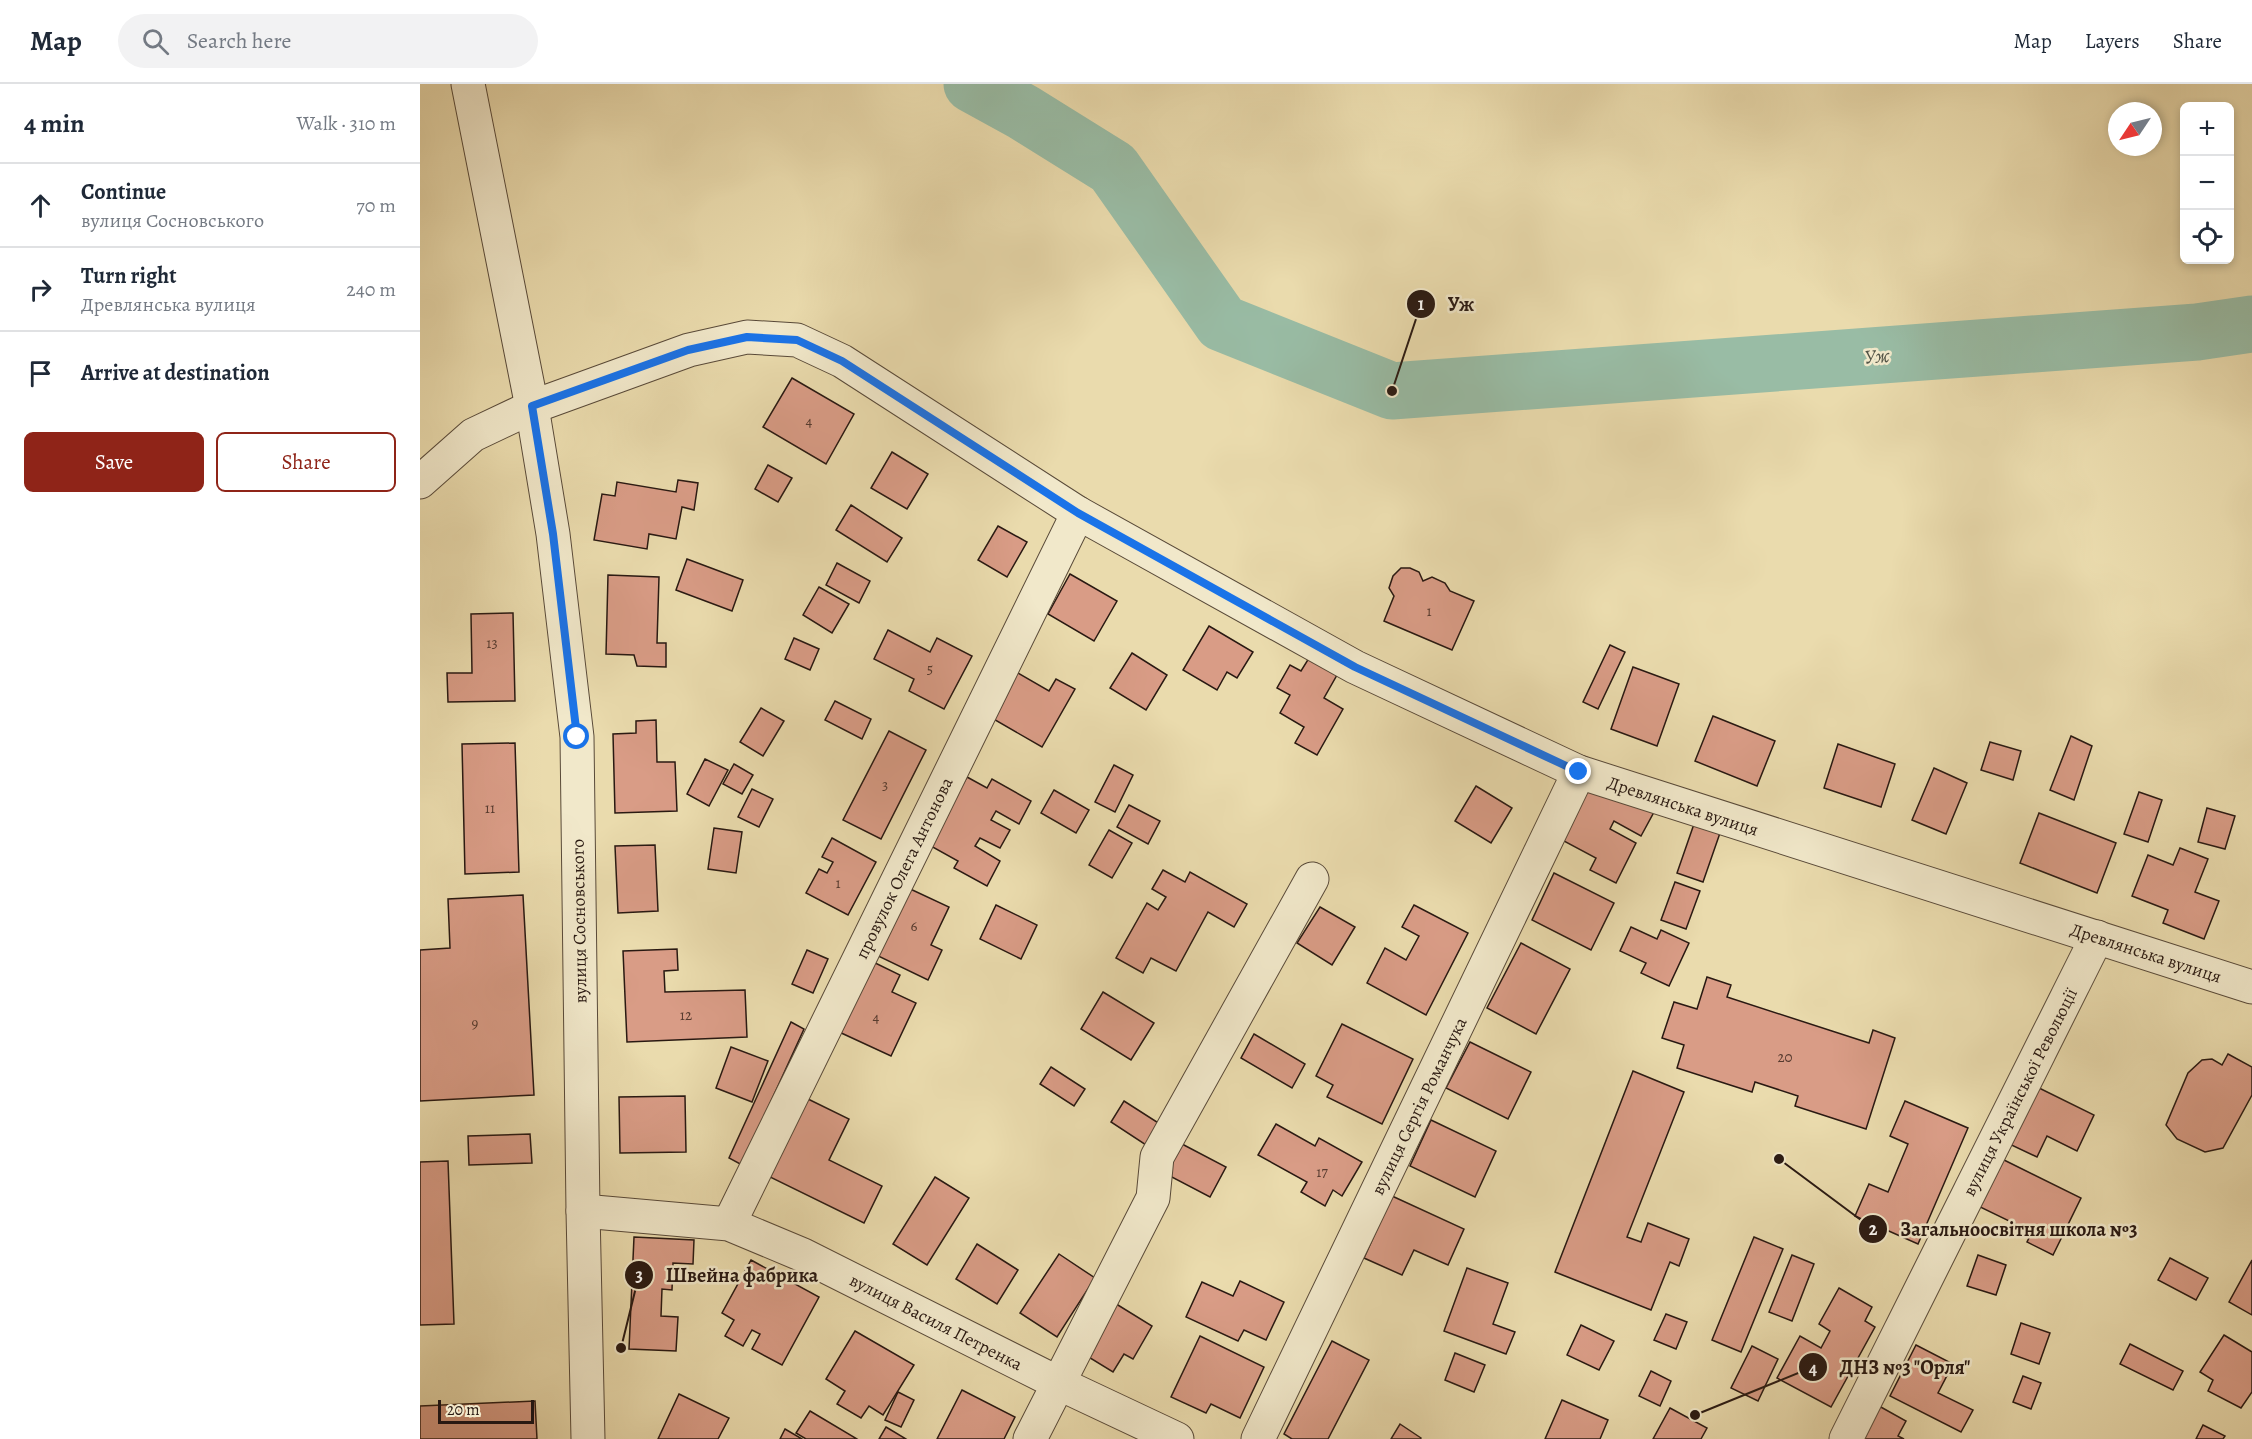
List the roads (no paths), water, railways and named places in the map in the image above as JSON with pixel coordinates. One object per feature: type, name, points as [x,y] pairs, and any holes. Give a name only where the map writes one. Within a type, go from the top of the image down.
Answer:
[{"type":"street","name":"вулиця Сосновського","points":[[468,84],[532,406],[553,534],[577,737],[588,1439]]},
{"type":"street","name":"Древлянська вулиця","points":[[420,482],[473,435],[532,406],[688,350],[747,337],[797,340],[842,361],[1078,513],[1355,667],[1579,772],[2252,987]]},
{"type":"street","name":"провулок Олега Антонова","points":[[729,1224],[1078,513]]},
{"type":"street","name":"вулиця Сергія Романчука","points":[[1258,1439],[1579,772]]},
{"type":"street","points":[[1030,1439],[1153,1198],[1157,1156],[1312,879]]},
{"type":"street","name":"вулиця Української Революції","points":[[1846,1439],[2097,937]]},
{"type":"street","name":"вулиця Василя Петренка","points":[[583,1211],[729,1224],[803,1255],[1058,1383],[1177,1439]]},
{"type":"waterway","name":"Уж","points":[[972,84],[1023,112],[1113,168],[1222,323],[1392,391],[2197,332],[2252,324]]},
{"type":"place","name":"Уж","points":[[1392,391]]},
{"type":"place","name":"Загальноосвітня школа №3","points":[[1779,1159]]},
{"type":"place","name":"Швейна фабрика","points":[[621,1348]]},
{"type":"place","name":"ДНЗ №3 \"Орля\"","points":[[1695,1415]]}]
